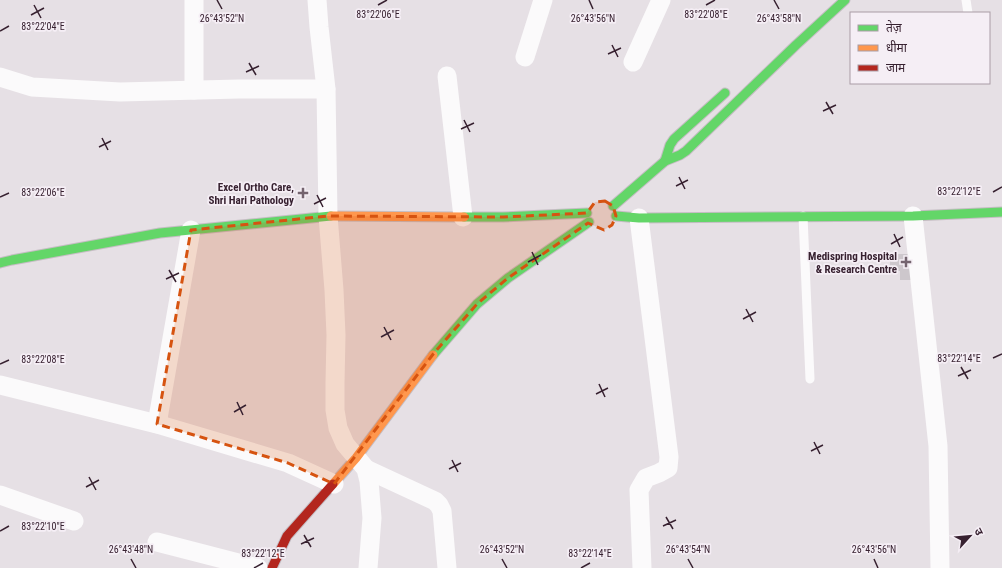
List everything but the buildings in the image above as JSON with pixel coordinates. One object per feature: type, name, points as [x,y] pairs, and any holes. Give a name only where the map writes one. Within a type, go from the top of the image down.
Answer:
[{"type":"street","points":[[194,0],[194,90]]},
{"type":"street","points":[[317,0],[326,89],[328,216],[336,335],[335,410],[338,428],[345,444],[361,463],[369,481],[372,518],[368,568]]},
{"type":"street","points":[[525,57],[543,0]]},
{"type":"street","points":[[633,62],[661,0]]},
{"type":"street","points":[[845,0],[790,50],[686,151],[665,161],[609,204],[615,211],[614,220],[639,218],[913,216],[1002,212]]},
{"type":"street","points":[[447,76],[463,216]]},
{"type":"street","points":[[0,77],[32,87],[120,92],[239,89],[326,89]]},
{"type":"street","points":[[665,161],[670,145],[674,139],[730,89]]},
{"type":"street","points":[[0,263],[20,258],[160,233],[328,216],[591,217],[508,278],[478,304],[434,353],[361,463],[334,484],[287,536],[272,568]]},
{"type":"street","points":[[913,216],[938,446],[940,568]]},
{"type":"street","points":[[639,218],[669,457],[668,468],[660,473],[646,478],[639,490],[642,568]]},
{"type":"street","points":[[157,424],[191,230]]},
{"type":"street","points":[[0,385],[157,424],[288,463],[334,484]]},
{"type":"street","points":[[361,463],[439,505],[442,511],[447,568]]},
{"type":"street","points":[[0,495],[74,521]]},
{"type":"street","points":[[157,542],[258,568]]},
{"type":"lane","points":[[966,0],[968,12]]},
{"type":"lane","points":[[803,216],[810,379]]},
{"type":"highlighted area","points":[[605,201],[613,206],[616,216],[612,225],[604,230],[588,223],[508,278],[477,304],[434,353],[334,484],[288,463],[157,424],[191,230],[328,216],[503,217],[587,213],[595,202]]},
{"type":"traffic: fast","points":[[613,206],[665,161],[686,151],[845,0]]},
{"type":"traffic: fast","points":[[665,161],[670,145],[674,139],[725,93]]},
{"type":"traffic: fast","points":[[616,216],[639,218],[913,216],[1002,212]]},
{"type":"traffic: fast","points":[[464,217],[503,217],[587,213]]},
{"type":"traffic: fast","points":[[0,263],[160,233],[331,216]]},
{"type":"traffic: fast","points":[[433,355],[477,304],[508,278],[589,222]]},
{"type":"traffic: slow","points":[[331,216],[464,217]]},
{"type":"traffic: slow","points":[[333,484],[356,458],[433,355]]},
{"type":"traffic: jam","points":[[272,568],[287,536],[333,484]]},
{"type":"place","name":"Excel Ortho Care, Shri Hari Pathology","points":[[303,193]]},
{"type":"place","name":"Medispring Hospital & Research Centre","points":[[906,262]]}]
